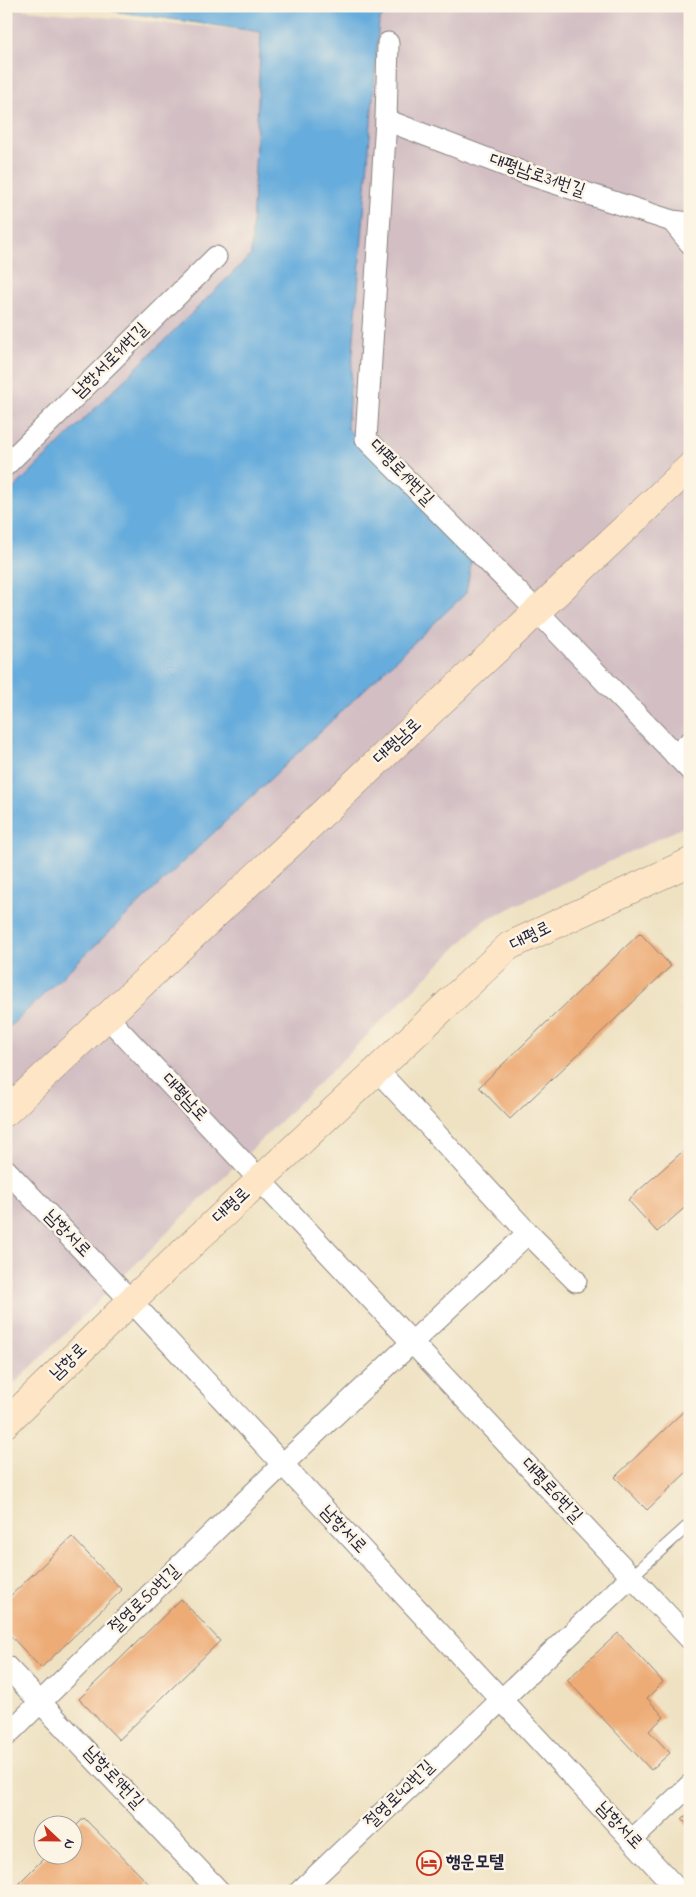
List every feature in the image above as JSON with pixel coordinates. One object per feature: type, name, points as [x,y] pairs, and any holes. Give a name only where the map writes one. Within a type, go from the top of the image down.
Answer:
[{"type":"street","name":"대평로19번길","points":[[388,43],[386,120],[366,439],[537,612],[682,748],[690,770]]},
{"type":"street","name":"대평남로31번길","points":[[386,120],[526,174],[681,222]]},
{"type":"street","points":[[681,222],[690,243]]},
{"type":"street","name":"남항서로91번길","points":[[6,465],[216,257]]},
{"type":"street","name":"대평남로","points":[[6,1112],[690,467]]},
{"type":"street","name":"대평로","points":[[131,1301],[509,946],[690,862]]},
{"type":"street","name":"대평남로","points":[[107,1017],[260,1180]]},
{"type":"street","points":[[377,1070],[528,1233],[576,1281]]},
{"type":"street","name":"남항서로","points":[[6,1170],[283,1464],[678,1891]]},
{"type":"street","name":"대평로6번길","points":[[260,1180],[690,1639]]},
{"type":"street","points":[[283,1464],[528,1233]]},
{"type":"street","name":"남항로","points":[[6,1423],[131,1301]]},
{"type":"street","name":"절영로50번길","points":[[6,1736],[283,1464]]},
{"type":"street","name":"절영로42번길","points":[[300,1891],[500,1699],[631,1577]]},
{"type":"street","name":"남항로9번길","points":[[6,1666],[219,1891]]},
{"type":"street","points":[[632,1840],[690,1785]]},
{"type":"lane","points":[[631,1577],[690,1524]]},
{"type":"shaded area","points":[[391,6],[690,6],[690,824],[483,921],[6,1392],[6,1030],[466,593],[472,551],[347,428],[379,21]]},
{"type":"shaded area","points":[[6,8],[261,32],[251,255],[6,496]]},
{"type":"water","points":[[99,6],[391,6],[379,21],[347,428],[473,551],[466,593],[6,1030],[6,496],[251,255],[261,32],[113,11]]},
{"type":"building","points":[[640,933],[671,966],[510,1119],[479,1087]]},
{"type":"building","points":[[690,1145],[690,1203],[657,1232],[628,1200]]},
{"type":"building","points":[[690,1405],[690,1469],[647,1510],[615,1477]]},
{"type":"building","points":[[72,1537],[122,1590],[41,1668],[6,1631],[6,1600]]},
{"type":"building","points":[[181,1599],[220,1641],[119,1740],[79,1699]]},
{"type":"building","points":[[618,1633],[663,1682],[647,1698],[664,1717],[649,1731],[670,1753],[651,1770],[567,1680]]},
{"type":"building","points":[[690,1811],[690,1828],[682,1819]]},
{"type":"building","points":[[84,1818],[149,1884],[141,1891],[11,1891],[38,1864],[82,1864],[82,1820]]},
{"type":"place","name":"행운모텔","points":[[429,1863]]}]
